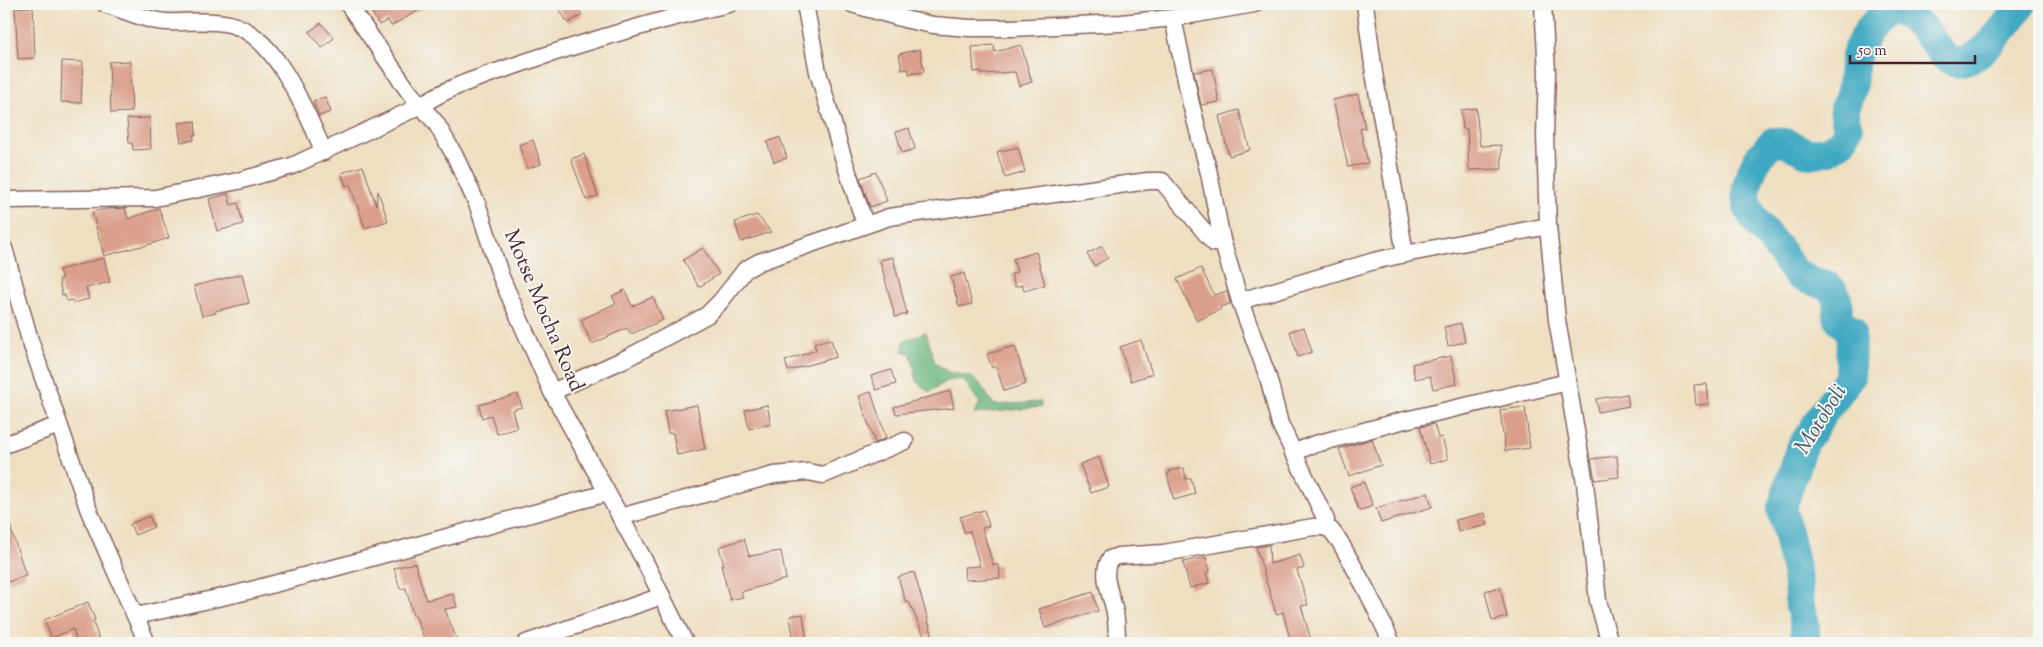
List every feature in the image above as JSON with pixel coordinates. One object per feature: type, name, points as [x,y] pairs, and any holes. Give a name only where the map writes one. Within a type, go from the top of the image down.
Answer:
[{"type":"street","points":[[105,4],[166,22],[200,21],[229,24],[251,33],[269,51],[299,96],[324,152]]},
{"type":"street","name":"Motse Mocha Road","points":[[348,4],[420,106],[436,123],[455,156],[478,206],[501,277],[552,392],[662,596],[685,643]]},
{"type":"street","points":[[4,200],[155,198],[265,174],[292,166],[324,152],[420,106],[435,96],[464,82],[566,48],[729,4]]},
{"type":"street","points":[[804,4],[818,72],[865,224]]},
{"type":"street","points":[[852,4],[908,20],[969,28],[1040,27],[1173,18],[1254,4]]},
{"type":"street","points":[[1365,4],[1374,73],[1406,254]]},
{"type":"street","points":[[1543,4],[1547,72],[1545,135],[1548,226],[1557,320],[1585,483],[1598,601],[1610,643]]},
{"type":"street","points":[[1173,18],[1191,104],[1209,173],[1222,240],[1240,301],[1268,377],[1280,424],[1326,520],[1324,527]]},
{"type":"street","points":[[552,392],[626,358],[706,315],[720,302],[746,270],[759,262],[889,217],[1162,181],[1214,243],[1222,240]]},
{"type":"street","points":[[1240,301],[1374,261],[1548,226]]},
{"type":"street","points":[[4,248],[30,340],[89,511],[147,643]]},
{"type":"street","points":[[1293,453],[1312,445],[1401,421],[1568,382]]},
{"type":"street","points":[[4,445],[59,425]]},
{"type":"street","points":[[620,517],[774,475],[808,472],[823,475],[905,441]]},
{"type":"street","points":[[136,616],[240,593],[607,493]]},
{"type":"street","points":[[1118,643],[1114,607],[1107,587],[1106,570],[1110,559],[1118,556],[1164,553],[1296,529],[1324,527],[1331,530],[1340,542],[1366,589],[1392,643]]},
{"type":"street","points":[[526,643],[662,596]]},
{"type":"green space","points":[[926,332],[935,363],[948,372],[971,377],[980,384],[994,405],[1041,402],[1041,407],[974,414],[980,403],[963,379],[947,381],[929,392],[917,382],[911,354],[903,351],[904,341]]},
{"type":"building","points":[[376,4],[430,4],[391,26],[388,20],[379,25],[369,8]]},
{"type":"building","points":[[556,4],[575,4],[582,15],[568,23]]},
{"type":"building","points":[[33,7],[35,58],[18,59],[15,8]]},
{"type":"building","points":[[321,23],[334,38],[322,48],[309,32]]},
{"type":"building","points":[[994,45],[995,52],[1021,45],[1032,82],[1019,86],[1015,72],[981,74],[981,71],[974,72],[972,47]]},
{"type":"building","points":[[920,49],[924,72],[909,74],[909,69],[902,70],[899,54]]},
{"type":"building","points":[[62,61],[83,62],[81,103],[61,102]]},
{"type":"building","points":[[130,61],[132,112],[111,113],[109,62]]},
{"type":"building","points":[[1213,69],[1219,102],[1201,105],[1194,72]]},
{"type":"building","points":[[1358,94],[1365,128],[1360,129],[1368,163],[1348,167],[1333,100]]},
{"type":"building","points":[[325,97],[331,112],[319,116],[313,101]]},
{"type":"building","points":[[1476,108],[1480,146],[1501,145],[1502,169],[1469,170],[1467,129],[1463,129],[1461,110]]},
{"type":"building","points":[[1239,110],[1250,150],[1229,156],[1219,116]]},
{"type":"building","points":[[150,118],[151,149],[133,150],[132,143],[129,143],[127,119]]},
{"type":"building","points":[[195,121],[196,135],[193,135],[194,140],[181,142],[178,123]]},
{"type":"building","points":[[909,128],[915,149],[902,153],[896,132]]},
{"type":"building","points":[[780,137],[787,158],[774,162],[767,142]]},
{"type":"building","points":[[533,140],[541,164],[527,169],[519,145]]},
{"type":"building","points":[[1018,147],[1025,172],[1005,178],[997,152]]},
{"type":"building","points":[[584,154],[598,196],[586,200],[571,159]]},
{"type":"building","points":[[363,166],[376,205],[378,191],[388,221],[365,228],[350,184],[346,186],[341,173]]},
{"type":"building","points":[[876,172],[887,201],[870,207],[860,178]]},
{"type":"building","points":[[228,194],[231,205],[238,203],[243,224],[217,231],[209,199]]},
{"type":"building","points":[[125,208],[128,219],[159,208],[169,238],[104,256],[92,212]]},
{"type":"building","points":[[757,215],[771,232],[741,242],[735,222]]},
{"type":"building","points":[[1102,246],[1108,258],[1094,266],[1087,254]]},
{"type":"building","points":[[703,248],[719,274],[699,287],[683,260]]},
{"type":"building","points":[[1036,252],[1045,285],[1024,291],[1022,285],[1015,287],[1011,274],[1017,272],[1013,259]]},
{"type":"building","points":[[893,257],[907,314],[895,317],[880,260]]},
{"type":"building","points":[[104,258],[110,282],[86,288],[89,299],[73,303],[72,300],[67,301],[65,295],[62,295],[59,280],[62,279],[59,270]]},
{"type":"building","points":[[1201,268],[1214,295],[1227,291],[1230,304],[1220,307],[1221,309],[1197,321],[1177,279]]},
{"type":"building","points":[[964,273],[972,304],[959,307],[951,277]]},
{"type":"building","points":[[242,274],[249,303],[202,316],[194,286]]},
{"type":"building","points":[[625,290],[632,306],[653,297],[663,320],[631,334],[627,328],[592,344],[581,320],[616,303],[612,296]]},
{"type":"building","points":[[1461,323],[1465,342],[1448,346],[1444,327]]},
{"type":"building","points":[[1304,327],[1312,352],[1298,357],[1290,331]]},
{"type":"building","points":[[831,339],[836,357],[788,371],[785,361],[816,350],[814,343]]},
{"type":"building","points":[[1141,340],[1152,374],[1131,381],[1120,347]]},
{"type":"building","points":[[1015,346],[1026,384],[1004,391],[996,366],[992,368],[987,354]]},
{"type":"building","points":[[1451,356],[1457,384],[1433,389],[1430,376],[1415,379],[1412,364]]},
{"type":"building","points":[[891,370],[896,384],[876,390],[871,376]]},
{"type":"building","points":[[1707,384],[1709,404],[1696,405],[1694,385]]},
{"type":"building","points":[[950,391],[954,408],[896,414],[894,407]]},
{"type":"building","points":[[871,392],[886,438],[875,443],[859,396]]},
{"type":"building","points":[[518,394],[522,407],[512,410],[517,428],[497,434],[491,415],[482,418],[479,405]]},
{"type":"building","points":[[1627,394],[1629,406],[1598,412],[1596,399]]},
{"type":"building","points":[[697,405],[705,449],[677,455],[673,433],[668,433],[664,411]]},
{"type":"building","points":[[767,405],[771,424],[749,429],[745,410]]},
{"type":"building","points":[[1525,407],[1530,448],[1505,451],[1500,410]]},
{"type":"building","points":[[1434,424],[1438,438],[1442,437],[1448,459],[1430,464],[1420,427]]},
{"type":"building","points":[[1372,439],[1381,465],[1349,476],[1339,449]]},
{"type":"building","points":[[1617,456],[1619,477],[1595,480],[1591,459]]},
{"type":"building","points":[[1099,457],[1109,487],[1091,493],[1080,464]]},
{"type":"building","points":[[1184,468],[1186,479],[1191,478],[1195,494],[1174,500],[1167,474],[1170,473],[1169,471]]},
{"type":"building","points":[[1364,482],[1373,506],[1359,511],[1350,487]]},
{"type":"building","points":[[1428,493],[1432,507],[1381,523],[1376,508]]},
{"type":"building","points":[[984,510],[989,526],[982,528],[993,565],[999,565],[1000,578],[965,580],[964,567],[980,566],[970,531],[964,532],[960,517]]},
{"type":"building","points":[[1485,513],[1488,525],[1458,532],[1456,520]]},
{"type":"building","points":[[149,516],[154,527],[135,535],[130,524]]},
{"type":"building","points":[[4,517],[7,517],[26,576],[4,583]]},
{"type":"building","points":[[744,539],[749,556],[781,551],[786,579],[741,592],[743,597],[730,600],[721,565],[724,565],[719,547]]},
{"type":"building","points":[[1269,545],[1270,564],[1300,555],[1304,568],[1297,570],[1308,605],[1301,606],[1312,643],[1291,643],[1283,612],[1276,614],[1256,547]]},
{"type":"building","points":[[1206,557],[1210,572],[1206,573],[1209,583],[1190,588],[1183,562]]},
{"type":"building","points":[[415,563],[426,600],[453,594],[457,607],[445,609],[458,643],[426,643],[415,615],[413,615],[406,588],[400,589],[394,568]]},
{"type":"building","points":[[914,572],[932,634],[924,636],[909,602],[906,603],[898,577]]},
{"type":"building","points":[[1500,587],[1507,617],[1492,621],[1485,591]]},
{"type":"building","points":[[1093,592],[1098,611],[1045,628],[1039,609]]},
{"type":"building","points":[[88,602],[95,620],[93,621],[100,643],[77,643],[73,629],[52,638],[44,620]]},
{"type":"building","points":[[803,614],[807,643],[794,643],[790,616]]},
{"type":"waterway","points":[[1890,4],[1891,7],[1914,20],[1942,54],[1954,61],[1965,60],[1977,55],[2008,23],[2022,4]]},
{"type":"waterway","name":"Motoboli","points":[[1805,643],[1805,624],[1800,607],[1797,577],[1782,508],[1801,448],[1824,412],[1850,377],[1851,330],[1844,325],[1838,316],[1838,302],[1833,291],[1825,285],[1798,275],[1756,221],[1748,205],[1746,196],[1747,185],[1757,160],[1773,142],[1785,143],[1810,154],[1829,150],[1842,141],[1848,129],[1844,109],[1852,88],[1855,60],[1859,46],[1880,17],[1891,7]]}]
